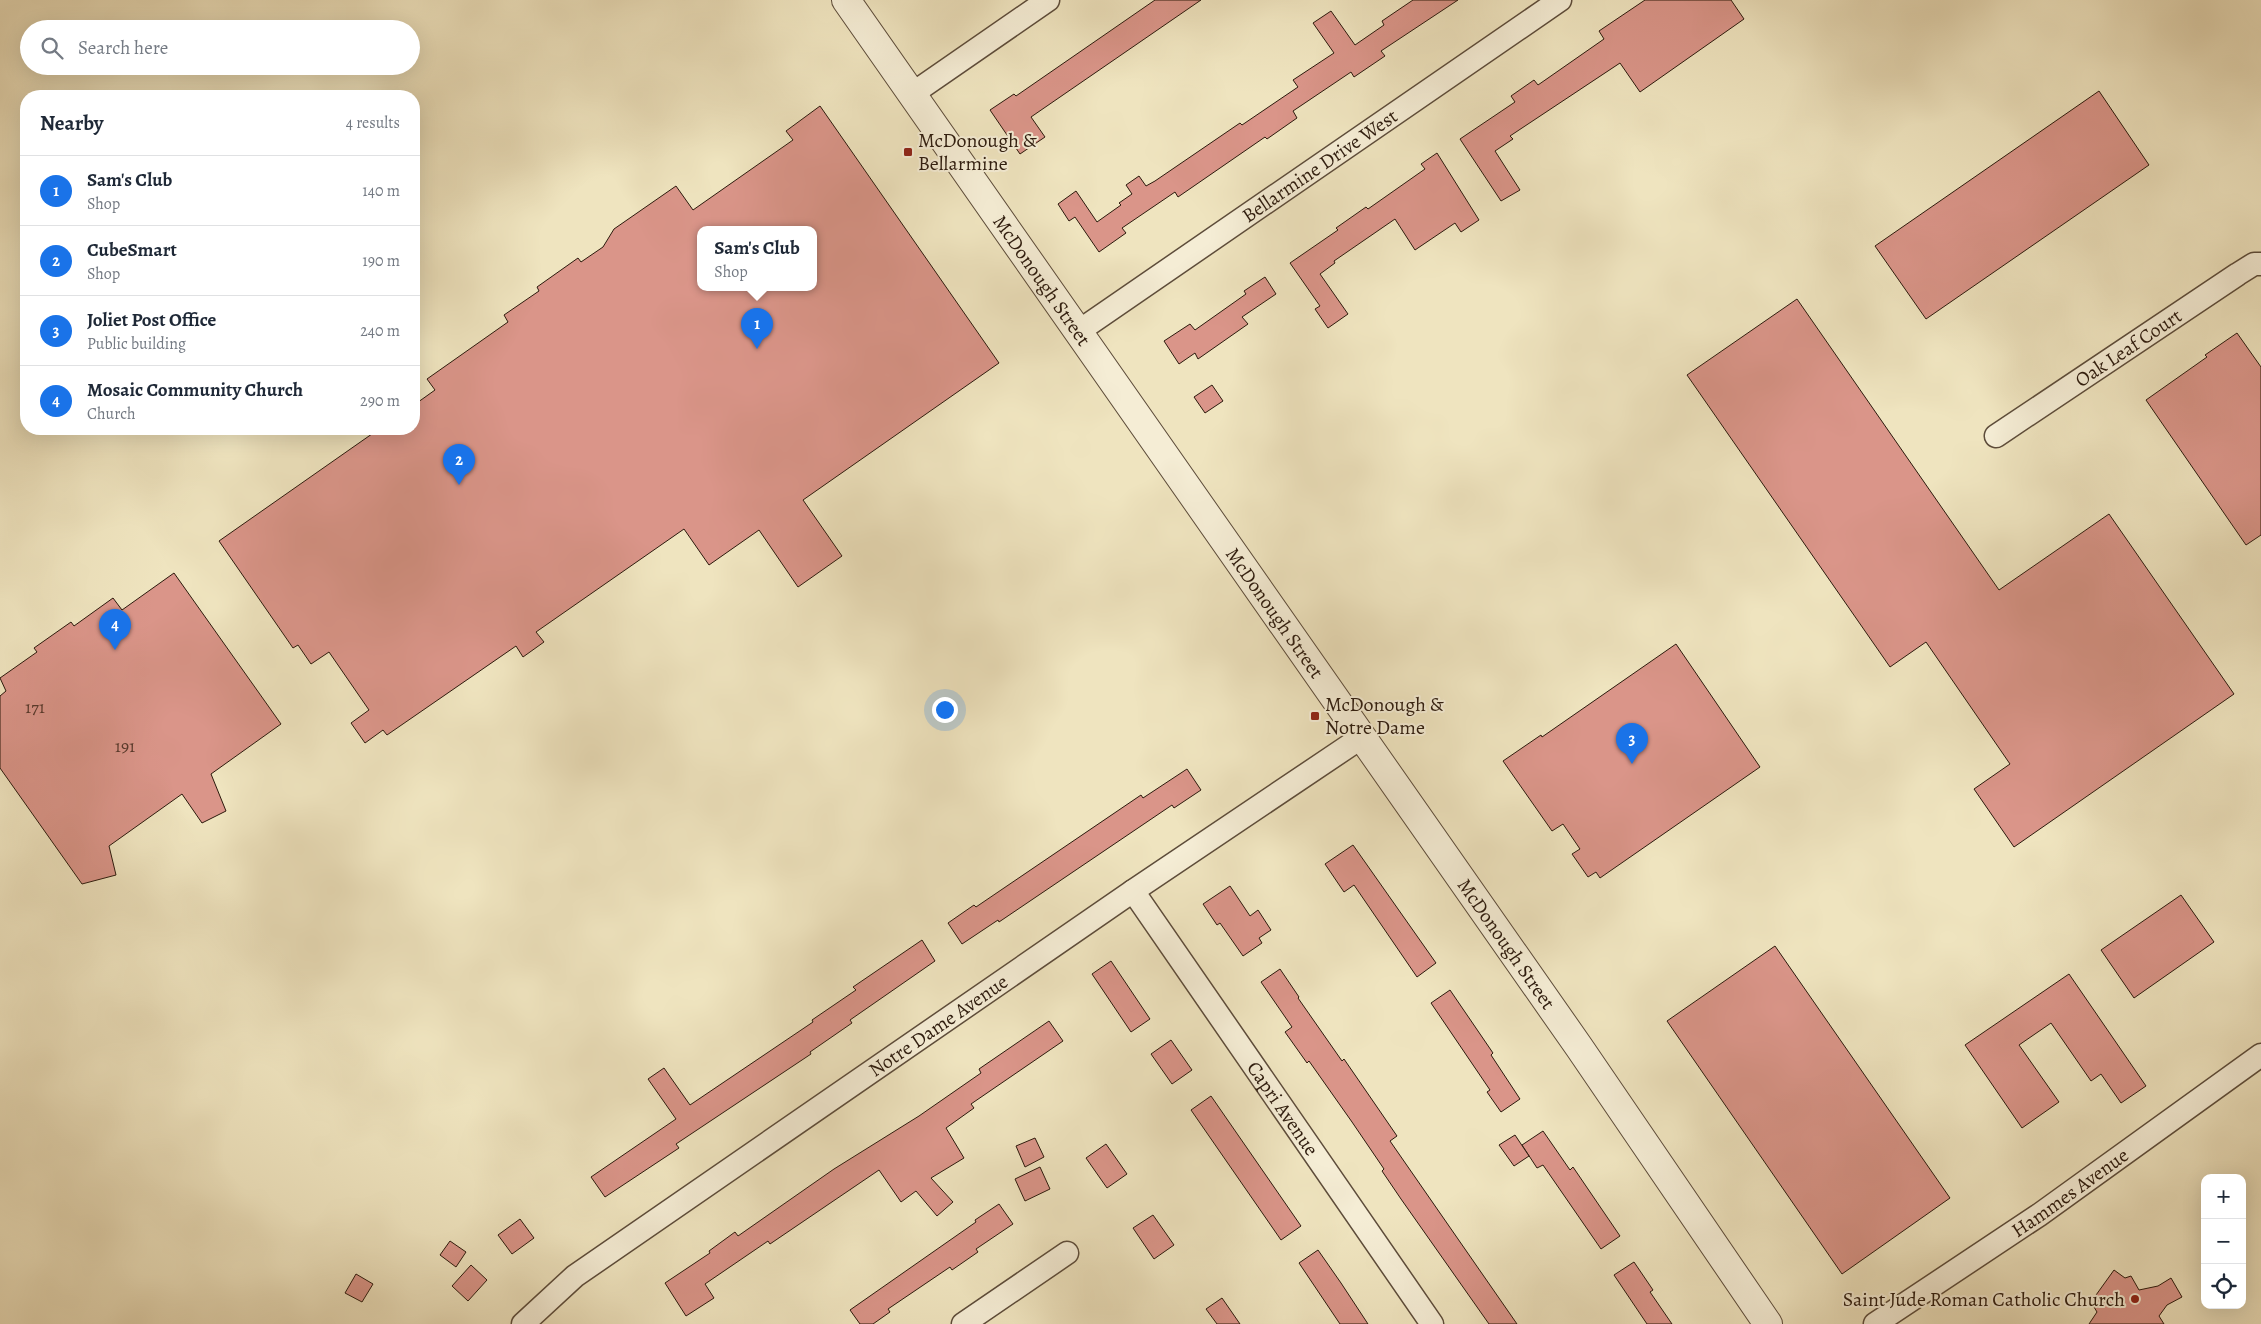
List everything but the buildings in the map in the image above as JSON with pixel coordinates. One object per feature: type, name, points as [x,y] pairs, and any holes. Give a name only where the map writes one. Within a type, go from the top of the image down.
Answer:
[{"type":"street","name":"McDonough Street","points":[[846,0],[1579,1047],[1768,1324]]},
{"type":"street","points":[[912,94],[1048,0]]},
{"type":"street","name":"Bellarmine Drive West","points":[[1079,331],[1560,0]]},
{"type":"street","name":"Oak Leaf Court","points":[[1996,436],[2254,264],[2261,264]]},
{"type":"street","name":"Notre Dame Avenue","points":[[523,1324],[575,1276],[1133,892],[1362,737]]},
{"type":"street","name":"Capri Avenue","points":[[1133,892],[1427,1322]]},
{"type":"street","name":"Hammes Avenue","points":[[1875,1324],[2038,1215],[2261,1055]]},
{"type":"street","points":[[963,1324],[1068,1253]]},
{"type":"place","name":"McDonough & Bellarmine","points":[[908,152]]},
{"type":"place","name":"Sam's Club","points":[[757,349]]},
{"type":"place","name":"CubeSmart","points":[[459,485]]},
{"type":"place","name":"Mosaic Community Church","points":[[115,650]]},
{"type":"place","name":"McDonough & Notre Dame","points":[[1315,716]]},
{"type":"place","name":"Joliet Post Office","points":[[1632,764]]},
{"type":"place","name":"Saint Jude Roman Catholic Church","points":[[2135,1299]]}]
